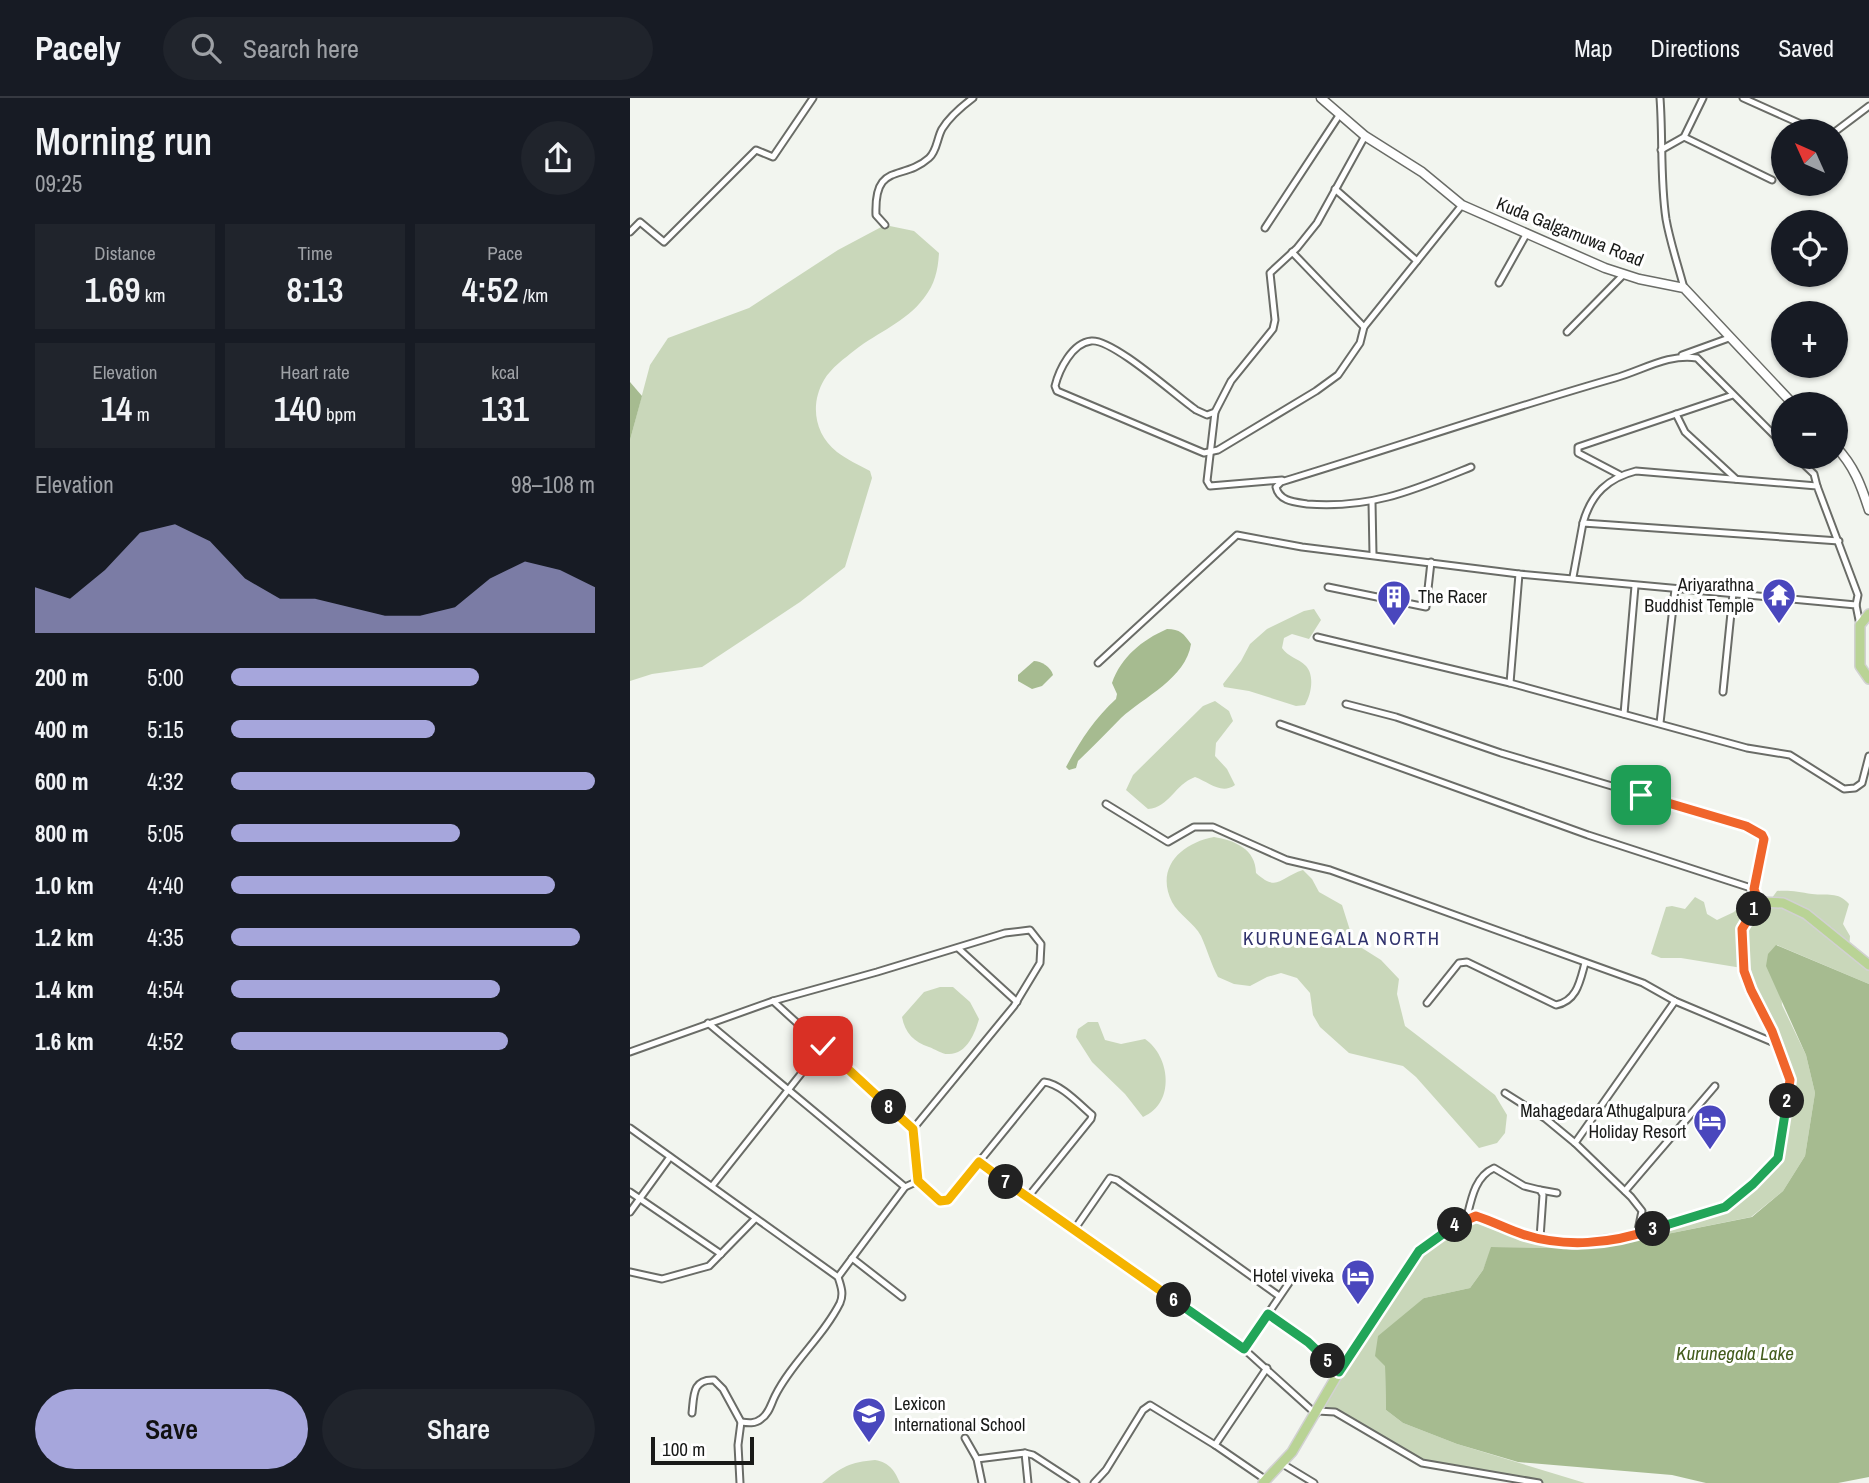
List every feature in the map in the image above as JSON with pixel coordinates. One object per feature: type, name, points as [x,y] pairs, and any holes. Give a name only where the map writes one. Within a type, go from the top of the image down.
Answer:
[{"type":"main road","points":[[1869,614],[1860,625],[1860,666],[1869,679]]},
{"type":"main road","points":[[1264,1481],[1292,1452],[1339,1372],[1419,1251],[1451,1227],[1476,1216],[1525,1235],[1573,1244],[1637,1235],[1725,1207],[1753,1184],[1778,1158],[1790,1080],[1751,990],[1742,957],[1742,929],[1759,902],[1783,904],[1806,914],[1869,965]]},
{"type":"street","points":[[630,232],[640,222],[664,242],[756,150],[773,157],[813,98]]},
{"type":"street","points":[[885,225],[876,215],[877,189],[894,172],[913,168],[929,158],[941,130],[952,115],[973,98]]},
{"type":"street","name":"Kuda Galgamuwa Road","points":[[1321,98],[1365,136],[1422,172],[1462,205],[1624,274],[1684,288]]},
{"type":"street","points":[[1660,98],[1666,220],[1684,288],[1781,392]]},
{"type":"street","points":[[1661,150],[1684,137],[1703,98]]},
{"type":"street","points":[[1743,98],[1790,119]]},
{"type":"street","points":[[1762,107],[1767,98]]},
{"type":"street","points":[[1848,122],[1869,106]]},
{"type":"street","points":[[1862,111],[1869,119]]},
{"type":"street","points":[[1265,228],[1340,114]]},
{"type":"street","points":[[1289,480],[1210,486],[1207,481],[1215,412],[1231,382],[1273,329],[1275,320],[1270,273],[1317,223],[1365,136]]},
{"type":"street","points":[[1684,137],[1771,180]]},
{"type":"street","points":[[1335,189],[1417,261]]},
{"type":"street","points":[[1215,412],[1207,415],[1196,410],[1128,356],[1102,342],[1090,341],[1078,346],[1058,373],[1055,386],[1057,391],[1204,453],[1210,453],[1237,440],[1328,383],[1346,366],[1360,343],[1364,327],[1462,205]]},
{"type":"street","points":[[1499,283],[1527,233]]},
{"type":"street","points":[[1292,252],[1364,327]]},
{"type":"street","points":[[1567,332],[1624,274]]},
{"type":"street","points":[[1676,357],[1729,338]]},
{"type":"street","points":[[1471,467],[1372,502],[1333,506],[1294,502],[1283,498],[1276,487],[1289,480],[1682,355],[1697,358],[1771,432]]},
{"type":"street","points":[[1620,475],[1578,453],[1578,447],[1733,395]]},
{"type":"street","points":[[1676,414],[1685,432],[1736,479]]},
{"type":"street","points":[[1848,460],[1861,483],[1869,510]]},
{"type":"street","points":[[1809,469],[1814,474],[1858,595],[1856,605],[1860,625]]},
{"type":"street","points":[[1573,577],[1586,512],[1598,491],[1620,475],[1636,471],[1817,486]]},
{"type":"street","points":[[1372,502],[1373,554]]},
{"type":"street","points":[[1583,523],[1839,541]]},
{"type":"street","points":[[1098,663],[1235,535],[1302,547],[1519,573],[1856,605]]},
{"type":"street","points":[[1328,587],[1426,607],[1431,562]]},
{"type":"street","points":[[1510,683],[1519,573]]},
{"type":"street","points":[[1624,714],[1635,586]]},
{"type":"street","points":[[1660,723],[1675,589]]},
{"type":"street","points":[[1723,692],[1733,593]]},
{"type":"street","points":[[1317,637],[1510,683],[1747,748],[1790,755],[1844,789],[1855,788],[1862,783],[1869,756]]},
{"type":"street","points":[[1346,704],[1396,717],[1501,753],[1746,826],[1764,839],[1754,889],[1759,902]]},
{"type":"street","points":[[1280,724],[1588,835],[1754,889]]},
{"type":"street","points":[[1106,804],[1168,842],[1194,827],[1213,827],[1287,860],[1330,870],[1643,983],[1675,1001],[1777,1045]]},
{"type":"street","points":[[630,1052],[773,1001],[1005,933],[1030,930],[1041,944],[1040,963],[1017,1002],[913,1129]]},
{"type":"street","points":[[958,948],[1017,1002]]},
{"type":"street","points":[[1427,1003],[1459,963],[1466,962],[1556,1006],[1566,1003],[1576,992],[1586,963]]},
{"type":"street","points":[[773,1001],[913,1129],[918,1181],[940,1201],[948,1200],[1044,1082],[1050,1082],[1074,1100],[1092,1115],[1091,1119],[1028,1197]]},
{"type":"street","points":[[1575,1143],[1675,1001]]},
{"type":"street","points":[[708,1023],[905,1187]]},
{"type":"street","points":[[712,1186],[823,1046]]},
{"type":"street","points":[[1625,1191],[1715,1086]]},
{"type":"street","points":[[1505,1093],[1546,1119],[1625,1191],[1642,1211],[1637,1235]]},
{"type":"street","points":[[630,1128],[838,1277],[842,1290],[841,1301],[816,1339],[787,1374],[760,1421],[741,1422]]},
{"type":"street","points":[[630,1212],[670,1157]]},
{"type":"street","points":[[979,1162],[1244,1349],[1316,1412],[1335,1412],[1422,1462],[1539,1483]]},
{"type":"street","points":[[1466,1221],[1478,1182],[1484,1172],[1494,1168],[1524,1186],[1557,1193]]},
{"type":"street","points":[[1074,1230],[1110,1178],[1117,1180],[1279,1296]]},
{"type":"street","points":[[838,1277],[905,1187],[918,1181]]},
{"type":"street","points":[[1540,1190],[1543,1195],[1540,1238]]},
{"type":"street","points":[[630,1192],[721,1254]]},
{"type":"street","points":[[631,1274],[662,1279],[709,1266],[755,1219]]},
{"type":"street","points":[[852,1258],[902,1297]]},
{"type":"street","points":[[1244,1349],[1293,1277]]},
{"type":"street","points":[[1268,1314],[1308,1342],[1339,1372]]},
{"type":"street","points":[[1215,1445],[1267,1368]]},
{"type":"street","points":[[692,1413],[699,1382],[713,1380],[723,1390],[741,1422],[738,1445],[740,1483]]},
{"type":"street","points":[[1094,1483],[1106,1470],[1143,1410],[1150,1405],[1215,1445],[1264,1481]]},
{"type":"street","points":[[965,1438],[977,1459],[982,1483]]},
{"type":"street","points":[[977,1459],[1025,1453],[1033,1455],[1076,1483]]},
{"type":"street","points":[[1025,1453],[1028,1483]]},
{"type":"street","points":[[1281,1463],[1314,1483]]},
{"type":"shaded area","points":[[885,225],[914,231],[939,253],[939,259],[928,293],[917,306],[834,367],[820,389],[816,409],[823,437],[848,460],[870,471],[872,478],[845,567],[800,602],[702,667],[652,674],[630,681],[630,440],[650,365],[668,338],[749,308],[838,250]]},
{"type":"shaded area","points":[[1314,609],[1321,620],[1309,639],[1292,634],[1284,638],[1282,648],[1309,670],[1311,686],[1305,705],[1296,706],[1249,691],[1224,687],[1223,684],[1250,644],[1267,629]]},
{"type":"shaded area","points":[[1215,701],[1229,711],[1233,721],[1216,743],[1215,756],[1227,769],[1235,785],[1225,789],[1215,787],[1195,777],[1162,804],[1148,809],[1126,790],[1133,775],[1203,706]]},
{"type":"shaded area","points":[[1214,837],[1243,847],[1252,858],[1256,873],[1263,879],[1279,882],[1303,870],[1319,892],[1342,905],[1354,943],[1381,960],[1399,979],[1397,994],[1405,1026],[1495,1095],[1507,1115],[1505,1133],[1497,1143],[1479,1148],[1403,1066],[1349,1053],[1320,1027],[1313,1015],[1310,993],[1297,978],[1281,973],[1250,986],[1234,984],[1218,977],[1201,936],[1172,902],[1167,878],[1174,859],[1182,851]]},
{"type":"shaded area","points":[[1754,889],[1759,902],[1769,902],[1777,891],[1841,897],[1849,904],[1843,924],[1850,936],[1849,950],[1869,965],[1869,984],[1777,945],[1782,1005],[1806,1055],[1815,1093],[1805,1156],[1783,1191],[1751,1217],[1662,1235],[1559,1248],[1492,1247],[1483,1270],[1470,1288],[1424,1298],[1385,1366],[1386,1410],[1403,1423],[1457,1444],[1585,1483],[1539,1483],[1422,1463],[1335,1412],[1317,1411],[1419,1250],[1476,1216],[1525,1235],[1573,1244],[1626,1237],[1725,1207],[1778,1158],[1790,1080],[1742,968],[1681,958],[1661,958],[1651,954],[1666,907],[1685,909],[1695,897],[1704,902],[1707,914],[1717,920],[1734,912]]},
{"type":"shaded area","points":[[940,987],[953,987],[970,1002],[979,1019],[969,1042],[961,1051],[955,1053],[944,1054],[919,1042],[911,1036],[903,1023],[902,1017],[924,992]]},
{"type":"shaded area","points":[[1088,1022],[1098,1022],[1105,1040],[1121,1044],[1145,1039],[1160,1056],[1166,1079],[1165,1091],[1154,1110],[1143,1117],[1125,1094],[1092,1062],[1076,1037],[1078,1029]]},
{"type":"shaded area","points":[[875,1460],[891,1468],[900,1483],[822,1483],[846,1466]]},
{"type":"water","points":[[630,382],[642,396],[630,440]]},
{"type":"water","points":[[1167,629],[1181,633],[1191,644],[1181,667],[1163,686],[1121,718],[1078,761],[1076,768],[1069,770],[1066,767],[1082,739],[1116,699],[1117,694],[1112,683],[1121,665],[1141,644]]},
{"type":"water","points":[[1034,661],[1045,665],[1053,675],[1042,686],[1032,689],[1018,681],[1018,675]]},
{"type":"water","name":"Kurunegala Lake","points":[[1776,945],[1869,984],[1869,1477],[1838,1483],[1706,1483],[1672,1475],[1518,1462],[1457,1444],[1403,1423],[1386,1410],[1385,1366],[1375,1356],[1378,1336],[1424,1298],[1470,1288],[1483,1270],[1491,1247],[1559,1248],[1662,1235],[1752,1217],[1783,1191],[1805,1156],[1815,1093],[1806,1055],[1766,966],[1768,954]]},
{"type":"place","name":"Ariyarathna Buddhist Temple","points":[[1779,625]]},
{"type":"place","name":"The Racer","points":[[1394,627]]},
{"type":"place","name":"Mahagedara Athugalpura Holiday Resort","points":[[1710,1151]]},
{"type":"place","name":"Hotel viveka","points":[[1358,1306]]},
{"type":"place","name":"Lexicon International School","points":[[869,1444]]},
{"type":"district","name":"KURUNEGALA NORTH","points":[[1342,938]]},
{"type":"route","points":[[823,1046],[913,1129],[918,1181],[940,1201],[948,1200],[979,1162],[1244,1349],[1268,1314],[1308,1342],[1339,1372],[1419,1251],[1451,1227],[1476,1216],[1525,1235],[1573,1244],[1637,1235],[1725,1207],[1753,1184],[1778,1158],[1790,1080],[1772,1031],[1751,990],[1742,957],[1742,929],[1759,902],[1754,889],[1764,839],[1746,826],[1641,795]]}]
